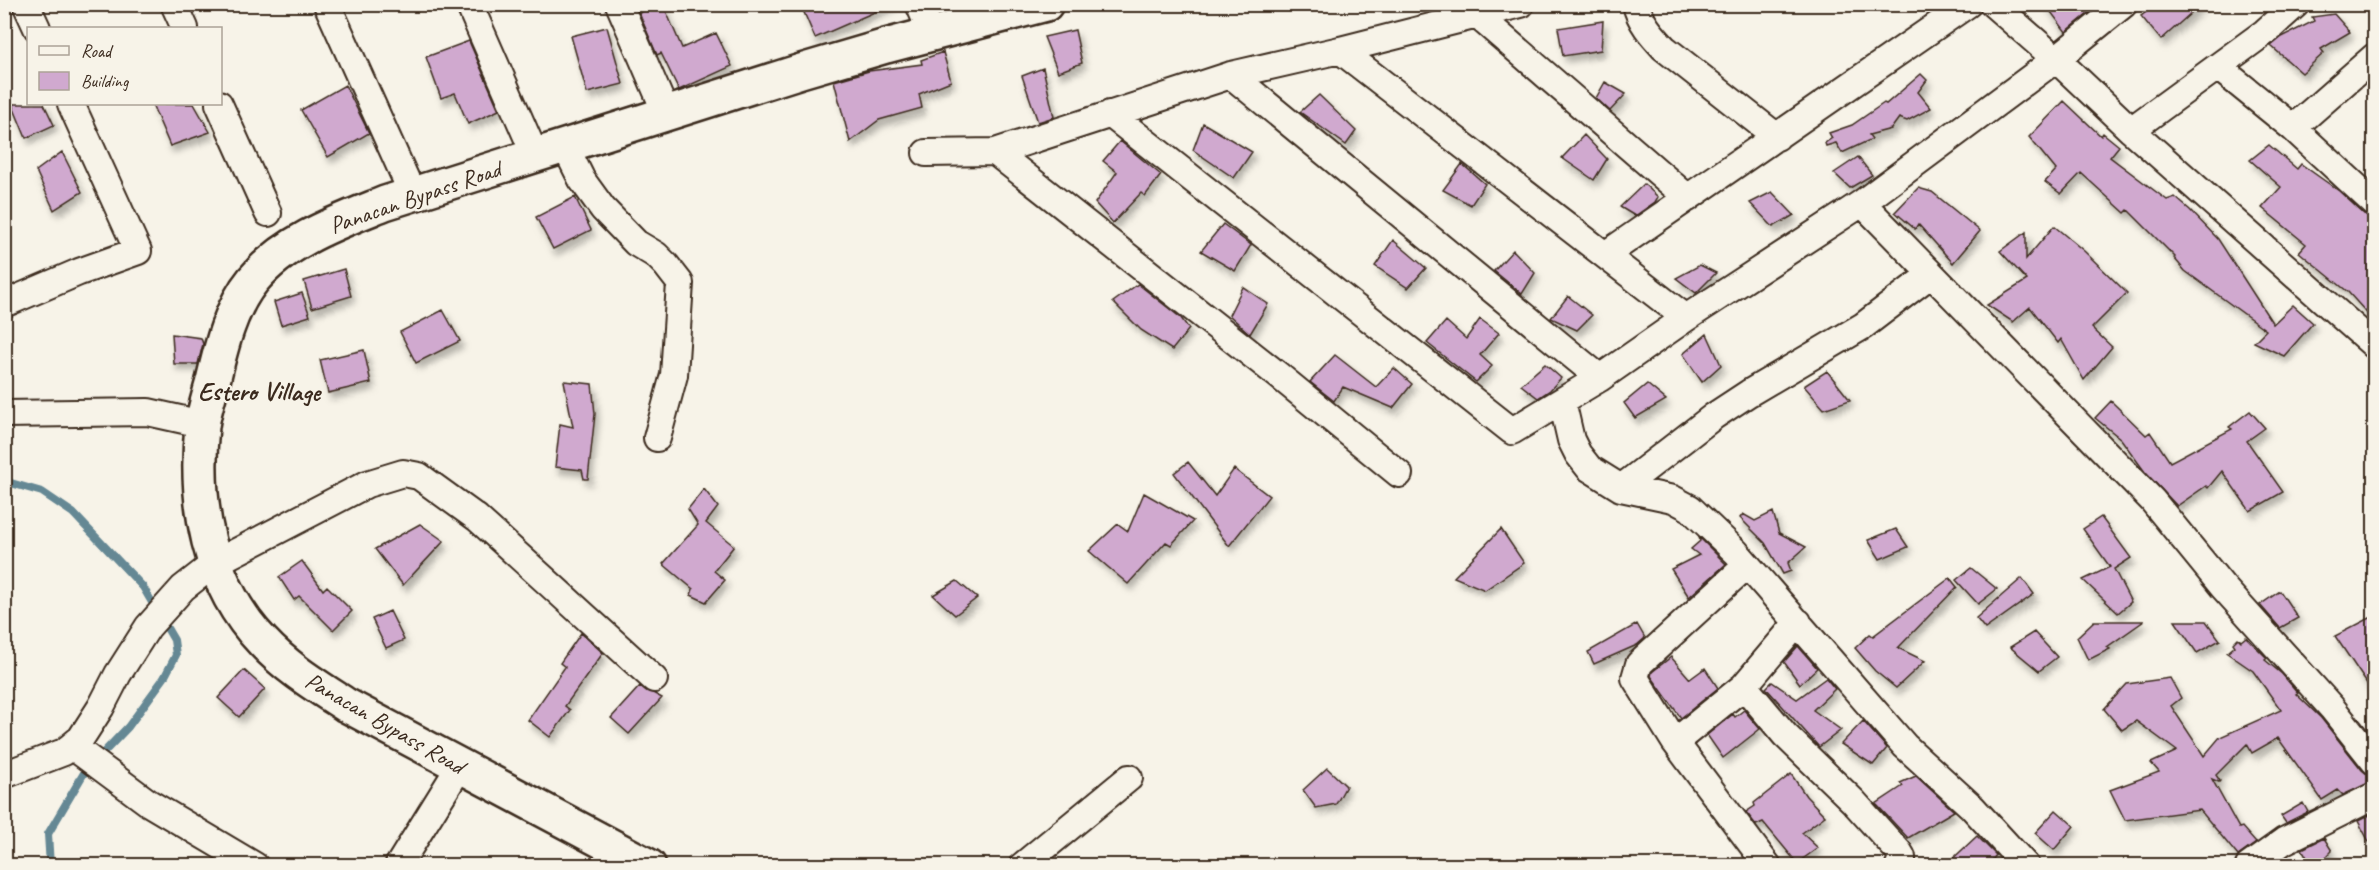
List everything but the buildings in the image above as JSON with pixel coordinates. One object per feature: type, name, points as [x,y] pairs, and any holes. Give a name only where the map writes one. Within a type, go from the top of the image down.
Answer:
[{"type":"main road","name":"Panacan Bypass Road","points":[[649,866],[346,705],[285,663],[262,642],[242,616],[226,589],[215,563],[204,522],[200,481],[202,424],[222,345],[236,308],[253,281],[284,251],[328,225],[412,193],[667,115],[801,71],[1046,4]]},
{"type":"street","points":[[26,4],[37,27]]},
{"type":"street","points":[[174,4],[185,27]]},
{"type":"street","points":[[327,4],[412,193]]},
{"type":"street","points":[[469,4],[550,151],[582,180],[603,209],[631,239],[674,272],[680,283],[674,375],[657,438]]},
{"type":"street","points":[[619,4],[667,115]]},
{"type":"street","points":[[919,4],[932,34]]},
{"type":"street","points":[[926,153],[995,152],[1231,75],[1521,4]]},
{"type":"street","points":[[1636,4],[1638,13],[1650,33],[1664,48],[1777,137]]},
{"type":"street","points":[[1605,255],[1968,4]]},
{"type":"street","points":[[1993,4],[2056,59],[2131,130],[2374,345]]},
{"type":"street","points":[[1110,114],[1512,431],[1600,378],[1686,318],[1862,203],[2056,59],[2124,4]]},
{"type":"street","points":[[2131,130],[2265,32],[2296,4]]},
{"type":"street","points":[[1478,16],[1688,198]]},
{"type":"street","points":[[1340,50],[1686,318]]},
{"type":"street","points":[[2293,128],[2371,65]]},
{"type":"street","points":[[2218,67],[2293,128],[2374,203]]},
{"type":"street","points":[[1231,75],[1600,378]]},
{"type":"street","points":[[6,298],[138,250],[71,105]]},
{"type":"street","points":[[219,105],[268,213]]},
{"type":"street","points":[[995,152],[1278,375],[1399,474]]},
{"type":"street","points":[[1862,203],[2152,500],[2223,587],[2332,708],[2374,761]]},
{"type":"street","points":[[1622,488],[1714,416],[1863,326],[1931,274]]},
{"type":"street","points":[[1562,400],[1571,440],[1589,468],[1622,488],[1673,499],[1690,508],[1736,552],[1905,746],[1972,807],[2026,866]]},
{"type":"street","points":[[4,414],[148,412],[202,424]]},
{"type":"street","points":[[77,750],[81,738],[102,707],[118,674],[148,627],[183,588],[215,563],[367,484],[403,473],[419,476],[477,518],[654,680]]},
{"type":"street","points":[[1746,566],[1639,664],[1636,671],[1637,685],[1675,742],[1768,866]]},
{"type":"street","points":[[1675,742],[1744,686],[1798,622]]},
{"type":"street","points":[[1744,686],[1785,735],[1854,801],[1899,852],[1902,857],[1899,866]]},
{"type":"street","points":[[4,775],[64,752],[77,750],[148,803],[255,866]]},
{"type":"street","points":[[398,866],[460,766]]},
{"type":"street","points":[[1022,866],[1129,778]]},
{"type":"street","points":[[2249,866],[2284,841],[2374,796]]},
{"type":"waterway","points":[[4,481],[42,492],[73,513],[143,587],[174,640],[176,655],[164,678],[128,727],[84,773],[48,834],[50,866]]},
{"type":"district","name":"Estero Village","points":[[259,391]]}]
